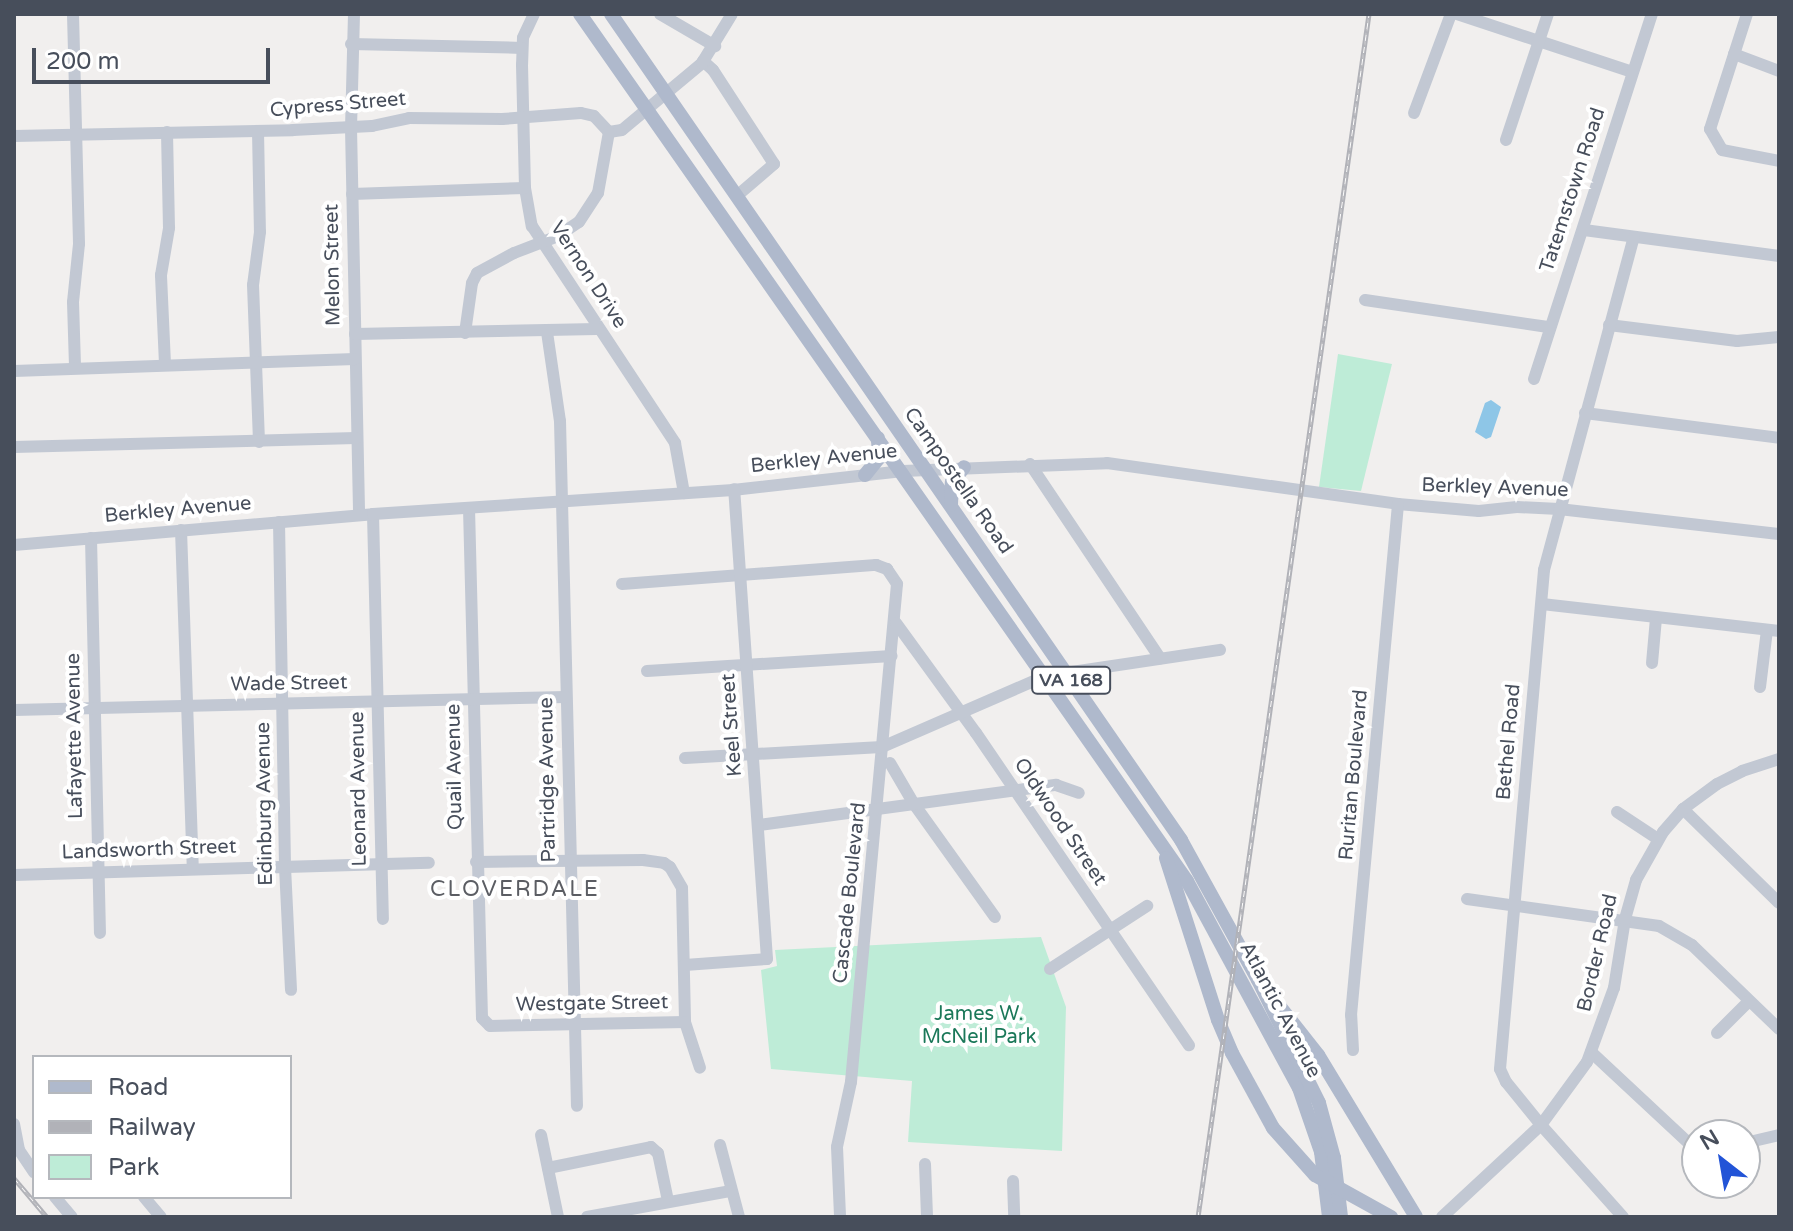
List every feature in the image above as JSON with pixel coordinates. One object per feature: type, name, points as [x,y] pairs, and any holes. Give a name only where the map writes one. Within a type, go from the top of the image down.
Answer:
[{"type":"main road","name":"Campostella Road","points":[[580,14],[650,109],[1157,836]]},
{"type":"main road","name":"Campostella Road","points":[[611,14],[1162,810],[1258,980]]},
{"type":"main road","points":[[865,475],[879,458],[878,434]]},
{"type":"main road","points":[[951,506],[952,482],[964,467]]},
{"type":"main road","points":[[1157,836],[1204,978],[1244,1077],[1273,1128],[1299,1161],[1315,1175],[1391,1217]]},
{"type":"main road","name":"Atlantic Avenue","points":[[1157,836],[1209,918],[1299,1088],[1328,1155],[1329,1217]]},
{"type":"main road","points":[[1258,980],[1318,1055],[1416,1217]]},
{"type":"main road","name":"Atlantic Avenue","points":[[1258,980],[1314,1091],[1341,1217]]},
{"type":"street","points":[[73,14],[79,244],[74,278],[75,367]]},
{"type":"street","name":"Melon Street","points":[[354,14],[351,128],[359,515]]},
{"type":"street","name":"Vernon Drive","points":[[534,14],[525,29],[522,48],[525,188],[532,226],[597,329],[675,443],[684,493]]},
{"type":"street","points":[[660,14],[715,46]]},
{"type":"street","points":[[465,333],[472,283],[477,273],[574,227],[598,193],[609,132],[618,133],[669,94],[715,46],[732,14]]},
{"type":"street","points":[[1414,113],[1454,14],[1632,72]]},
{"type":"street","points":[[1506,140],[1548,14]]},
{"type":"street","name":"Tatemstown Road","points":[[1534,379],[1548,327],[1584,230],[1652,14]]},
{"type":"street","points":[[1747,14],[1711,120],[1713,137],[1728,152],[1779,161]]},
{"type":"street","points":[[351,44],[522,48]]},
{"type":"street","points":[[1734,54],[1779,71]]},
{"type":"street","points":[[703,61],[713,70],[774,164],[738,195]]},
{"type":"street","name":"Cypress Street","points":[[14,136],[351,128],[409,118],[581,113],[594,116],[609,132]]},
{"type":"street","points":[[258,131],[260,232],[253,285],[259,442]]},
{"type":"street","points":[[165,364],[161,275],[169,228],[167,132]]},
{"type":"street","points":[[352,194],[525,188]]},
{"type":"street","points":[[1584,230],[1779,256]]},
{"type":"street","name":"Bethel Road","points":[[1623,1217],[1541,1125],[1500,1069],[1547,551],[1634,237]]},
{"type":"street","points":[[1365,300],[1548,327]]},
{"type":"street","points":[[1609,325],[1737,341],[1779,337]]},
{"type":"street","points":[[355,334],[597,329]]},
{"type":"street","name":"Partridge Avenue","points":[[547,332],[560,421],[577,1106]]},
{"type":"street","points":[[14,371],[355,359]]},
{"type":"street","points":[[1585,413],[1779,438]]},
{"type":"street","points":[[14,447],[356,438]]},
{"type":"street","name":"Berkley Avenue","points":[[14,545],[359,515],[734,489],[925,469],[1107,463],[1398,504],[1479,511],[1559,509],[1779,534]]},
{"type":"street","points":[[1030,464],[1160,658]]},
{"type":"street","name":"Keel Street","points":[[685,965],[767,959],[734,489]]},
{"type":"street","name":"Ruritan Boulevard","points":[[1353,1050],[1351,1015],[1398,504]]},
{"type":"street","name":"Quail Avenue","points":[[469,508],[476,862],[482,1013],[486,1024]]},
{"type":"street","name":"Leonard Avenue","points":[[373,514],[383,919]]},
{"type":"street","name":"Edinburg Avenue","points":[[279,522],[285,867],[291,990]]},
{"type":"street","points":[[181,530],[193,868]]},
{"type":"street","name":"Lafayette Avenue","points":[[91,538],[100,933]]},
{"type":"street","name":"Cascade Boulevard","points":[[741,578],[865,565],[882,566],[891,573],[899,590],[851,1082],[837,1147],[840,1217]]},
{"type":"street","points":[[622,584],[741,578]]},
{"type":"street","points":[[1542,604],[1773,631],[1760,687]]},
{"type":"street","points":[[1652,663],[1656,618]]},
{"type":"street","name":"Oldwood Street","points":[[896,623],[1189,1045]]},
{"type":"street","points":[[685,758],[882,747],[1045,676],[1220,650]]},
{"type":"street","points":[[647,671],[892,656]]},
{"type":"street","name":"Wade Street","points":[[14,710],[566,697]]},
{"type":"street","name":"Border Road","points":[[1442,1217],[1541,1125],[1572,1086],[1591,1052],[1614,988],[1625,919],[1636,880],[1658,839],[1683,809],[1729,777],[1779,759]]},
{"type":"street","points":[[890,763],[914,804],[995,917]]},
{"type":"street","points":[[759,825],[1014,790],[1062,786],[1079,793]]},
{"type":"street","points":[[1683,809],[1779,903]]},
{"type":"street","points":[[1617,812],[1658,839]]},
{"type":"street","points":[[476,862],[570,860]]},
{"type":"street","name":"Westgate Street","points":[[486,1024],[685,1022],[682,888],[670,867],[654,860],[570,860]]},
{"type":"street","name":"Landsworth Street","points":[[14,875],[429,863]]},
{"type":"street","points":[[1467,899],[1625,919],[1675,933],[1692,945],[1779,1029]]},
{"type":"street","points":[[1050,969],[1147,906]]},
{"type":"street","points":[[1717,1033],[1749,1001]]},
{"type":"street","points":[[685,1022],[700,1068]]},
{"type":"street","points":[[1591,1052],[1681,1136]]},
{"type":"street","points":[[14,1124],[19,1150],[32,1169]]},
{"type":"street","points":[[541,1135],[558,1217]]},
{"type":"street","points":[[720,1145],[739,1217]]},
{"type":"street","points":[[548,1168],[651,1147],[658,1153],[668,1201]]},
{"type":"street","points":[[925,1164],[927,1217]]},
{"type":"street","points":[[1013,1181],[1014,1217]]},
{"type":"street","points":[[587,1217],[643,1212],[668,1201],[730,1191]]},
{"type":"street","points":[[57,1199],[72,1217]]},
{"type":"street","points":[[146,1199],[161,1217]]},
{"type":"green space","points":[[1338,354],[1392,364],[1361,491],[1319,487]]},
{"type":"green space","name":"James W. McNeil Park","points":[[1041,937],[1066,1007],[1062,1151],[908,1142],[912,1081],[771,1069],[761,970],[777,966],[775,950]]},
{"type":"water","points":[[1491,400],[1501,407],[1491,437],[1486,439],[1475,432],[1485,403]]},
{"type":"railway","points":[[1198,1217],[1369,14]]},
{"type":"railway","points":[[14,1178],[47,1217]]},
{"type":"district","name":"CLOVERDALE","points":[[515,890]]}]
